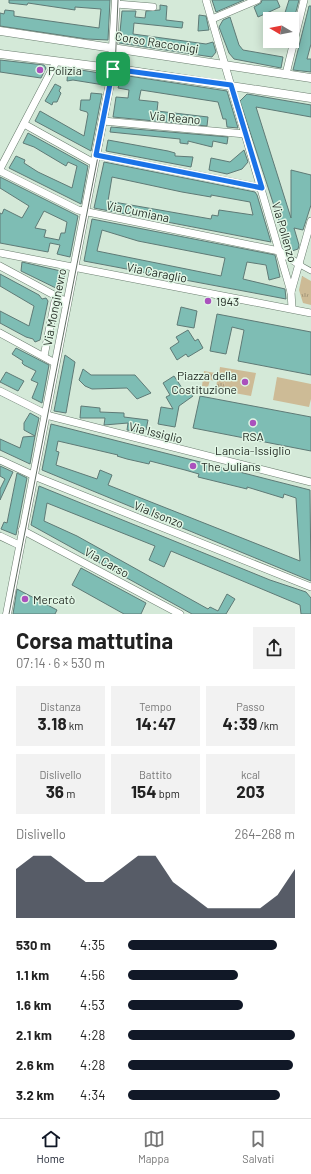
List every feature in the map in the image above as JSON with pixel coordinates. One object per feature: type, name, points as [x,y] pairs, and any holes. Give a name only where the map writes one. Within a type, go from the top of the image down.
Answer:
[{"type":"street","name":"Via Pollenzo","points":[[206,0],[262,188],[291,292],[292,308]]},
{"type":"street","points":[[212,19],[258,0]]},
{"type":"street","points":[[286,74],[304,0]]},
{"type":"street","name":"Via Monginevro","points":[[7,614],[19,545],[113,69],[116,2],[153,7]]},
{"type":"street","name":"Corso Racconigi","points":[[0,31],[114,47],[311,78]]},
{"type":"street","points":[[0,54],[231,85],[311,98]]},
{"type":"street","points":[[0,170],[56,62]]},
{"type":"street","name":"Via Reano","points":[[102,121],[245,134]]},
{"type":"street","points":[[24,124],[95,159],[262,188]]},
{"type":"street","name":"Via Cumiana","points":[[0,170],[78,210],[279,251]]},
{"type":"street","points":[[291,292],[300,265],[311,221]]},
{"type":"street","points":[[279,251],[311,271]]},
{"type":"street","name":"Via Caraglio","points":[[0,253],[311,312]]},
{"type":"street","points":[[0,266],[67,302]]},
{"type":"street","name":"Via Monginevro","points":[[44,356],[56,296]]},
{"type":"street","points":[[0,333],[56,362]]},
{"type":"street","name":"Via Issiglio","points":[[0,391],[45,415],[311,482]]},
{"type":"street","name":"Via Isonzo","points":[[0,460],[33,475],[311,587]]},
{"type":"street","name":"Via Carso","points":[[22,530],[180,614]]},
{"type":"street","points":[[0,536],[19,545]]},
{"type":"green space","points":[[302,276],[311,281],[311,305],[303,303],[299,290]]},
{"type":"green space","points":[[220,367],[256,373],[251,396],[223,391],[226,375],[219,374]]},
{"type":"green space","points":[[204,371],[226,375],[223,390],[216,388],[217,381],[210,380],[208,387],[202,386]]},
{"type":"green space","points":[[277,377],[311,384],[311,399],[309,407],[273,400]]},
{"type":"building","points":[[9,0],[110,0],[108,40],[87,39],[0,26],[0,13],[4,14],[5,10],[14,11],[14,16],[99,28],[101,9],[75,7],[75,10],[28,3],[27,5],[9,3]]},
{"type":"building","points":[[212,0],[244,0],[216,12]]},
{"type":"building","points":[[262,0],[277,0],[280,7],[269,12],[263,12],[263,15],[258,17],[254,7],[261,3]]},
{"type":"building","points":[[289,0],[299,0],[296,12],[285,12]]},
{"type":"building","points":[[160,5],[167,6],[166,20],[183,22],[182,28],[134,23],[133,34],[206,44],[213,42],[216,52],[212,57],[119,43],[122,11],[136,11],[135,17],[145,18],[146,11],[160,10]]},
{"type":"building","points":[[309,6],[311,6],[311,44],[307,59],[311,59],[311,72],[293,70]]},
{"type":"building","points":[[199,15],[206,16],[209,30],[198,31]]},
{"type":"building","points":[[230,17],[239,45],[243,50],[283,57],[281,68],[234,59],[229,53],[219,27],[223,20]]},
{"type":"building","points":[[0,60],[44,65],[46,68],[41,78],[0,72]]},
{"type":"building","points":[[68,68],[106,74],[104,85],[73,80],[67,81]]},
{"type":"building","points":[[122,75],[227,91],[238,128],[227,127],[226,119],[223,119],[218,102],[141,90],[139,100],[158,102],[157,111],[208,117],[207,126],[113,117],[116,97],[128,98],[129,90],[118,88]]},
{"type":"building","points":[[55,84],[61,87],[59,91],[61,93],[57,102],[53,102],[52,105],[45,101]]},
{"type":"building","points":[[91,93],[102,94],[91,151],[35,121],[40,111],[84,136],[88,114],[87,112],[80,110],[81,100],[90,100]]},
{"type":"building","points":[[247,94],[311,105],[311,117],[256,107],[291,218],[291,170],[311,175],[311,205],[303,230],[294,228],[299,245],[298,249],[289,252],[240,101]]},
{"type":"building","points":[[111,127],[228,137],[227,144],[213,141],[212,147],[188,141],[188,144],[180,143],[180,139],[110,132]]},
{"type":"building","points":[[28,133],[88,166],[81,204],[9,168],[16,156],[25,160],[24,163],[38,172],[72,188],[77,166],[68,162],[66,166],[34,147],[23,143]]},
{"type":"building","points":[[108,140],[168,151],[175,153],[175,156],[193,157],[191,167],[106,151]]},
{"type":"building","points":[[244,150],[248,162],[242,169],[227,174],[209,170],[211,158],[230,162]]},
{"type":"building","points":[[104,162],[255,192],[271,242],[94,208]],"holes":[[[112,177],[211,197],[211,195],[250,202],[253,215],[219,210],[218,216],[212,215],[211,219],[108,201]]]},
{"type":"building","points":[[0,177],[78,216],[70,257],[57,254],[60,245],[50,243],[48,252],[0,243],[0,213],[2,214],[4,209],[22,218],[29,206],[0,188]],"holes":[[[44,211],[67,222],[65,233],[61,233],[59,240],[44,237],[46,230],[35,228]]]},
{"type":"building","points":[[92,219],[275,255],[280,277],[269,280],[266,265],[247,262],[243,279],[285,289],[286,299],[84,261]],"holes":[[[102,230],[138,241],[225,258],[221,276],[97,251]]]},
{"type":"building","points":[[22,262],[65,272],[62,291],[21,271]]},
{"type":"building","points":[[0,274],[39,295],[42,299],[46,298],[48,301],[40,340],[35,342],[33,339],[26,337],[0,323],[0,311],[29,326],[34,306],[0,286]]},
{"type":"building","points":[[181,307],[197,311],[194,328],[177,325]]},
{"type":"building","points":[[217,314],[311,332],[311,375],[238,361],[244,330],[232,327],[226,354],[210,351]]},
{"type":"building","points":[[188,330],[195,341],[198,339],[203,348],[188,357],[186,354],[177,360],[170,348],[179,342],[176,337]]},
{"type":"building","points":[[16,348],[49,365],[42,403],[32,398],[38,383],[31,380],[36,371],[24,365],[22,363],[23,361],[12,354]]},
{"type":"building","points":[[65,355],[75,362],[66,413],[54,411]]},
{"type":"building","points":[[83,369],[91,375],[135,375],[151,393],[137,399],[127,388],[92,389],[85,386],[79,380]]},
{"type":"building","points":[[6,372],[24,381],[18,391],[0,382]]},
{"type":"building","points":[[174,376],[184,391],[188,389],[193,396],[179,406],[175,427],[158,424],[161,407],[173,409],[166,397],[170,395],[163,383]]},
{"type":"building","name":"RSA Lancia-Issiglio","points":[[200,396],[311,417],[311,451],[193,428]]},
{"type":"building","points":[[81,406],[100,408],[100,412],[124,413],[124,417],[148,420],[146,430],[140,429],[139,432],[127,430],[128,423],[104,425],[105,418],[80,418]]},
{"type":"building","points":[[30,413],[39,418],[35,436],[24,430],[24,423]]},
{"type":"building","points":[[51,424],[310,490],[311,581],[42,470]],"holes":[[[58,441],[118,455],[117,456],[149,464],[150,461],[185,470],[199,474],[198,477],[247,489],[247,487],[283,498],[284,494],[296,498],[300,561],[108,485],[112,475],[100,470],[97,479],[56,465],[59,452],[56,451]]]},
{"type":"building","points":[[35,436],[30,464],[0,450],[0,439],[20,448],[23,437]]},
{"type":"building","points":[[0,466],[13,472],[0,500],[0,489],[5,479],[0,476]]},
{"type":"building","points":[[17,473],[27,478],[16,535],[1,529],[4,522],[7,523]]},
{"type":"building","points":[[39,486],[270,580],[306,592],[311,598],[311,614],[301,614],[300,605],[171,551],[164,567],[149,560],[155,546],[47,503],[44,521],[77,536],[208,609],[210,607],[218,611],[227,594],[235,599],[226,614],[192,614],[31,525]]},
{"type":"building","points":[[81,568],[146,603],[141,614],[124,614],[72,585]]},
{"type":"building","name":"Mercatò","points":[[17,589],[57,610],[55,614],[13,614]]},
{"type":"tram line","points":[[9,614],[115,69],[118,0]]},
{"type":"place","name":"Polizia","points":[[40,70]]},
{"type":"place","name":"1943","points":[[208,301]]},
{"type":"place","name":"Piazza della Costituzione","points":[[245,382]]},
{"type":"place","name":"RSA Lancia-Issiglio","points":[[253,423]]},
{"type":"place","name":"The Julians","points":[[193,466]]},
{"type":"place","name":"Mercatò","points":[[25,599]]},
{"type":"route","points":[[113,69],[231,85],[262,188],[96,155],[113,69]]}]
